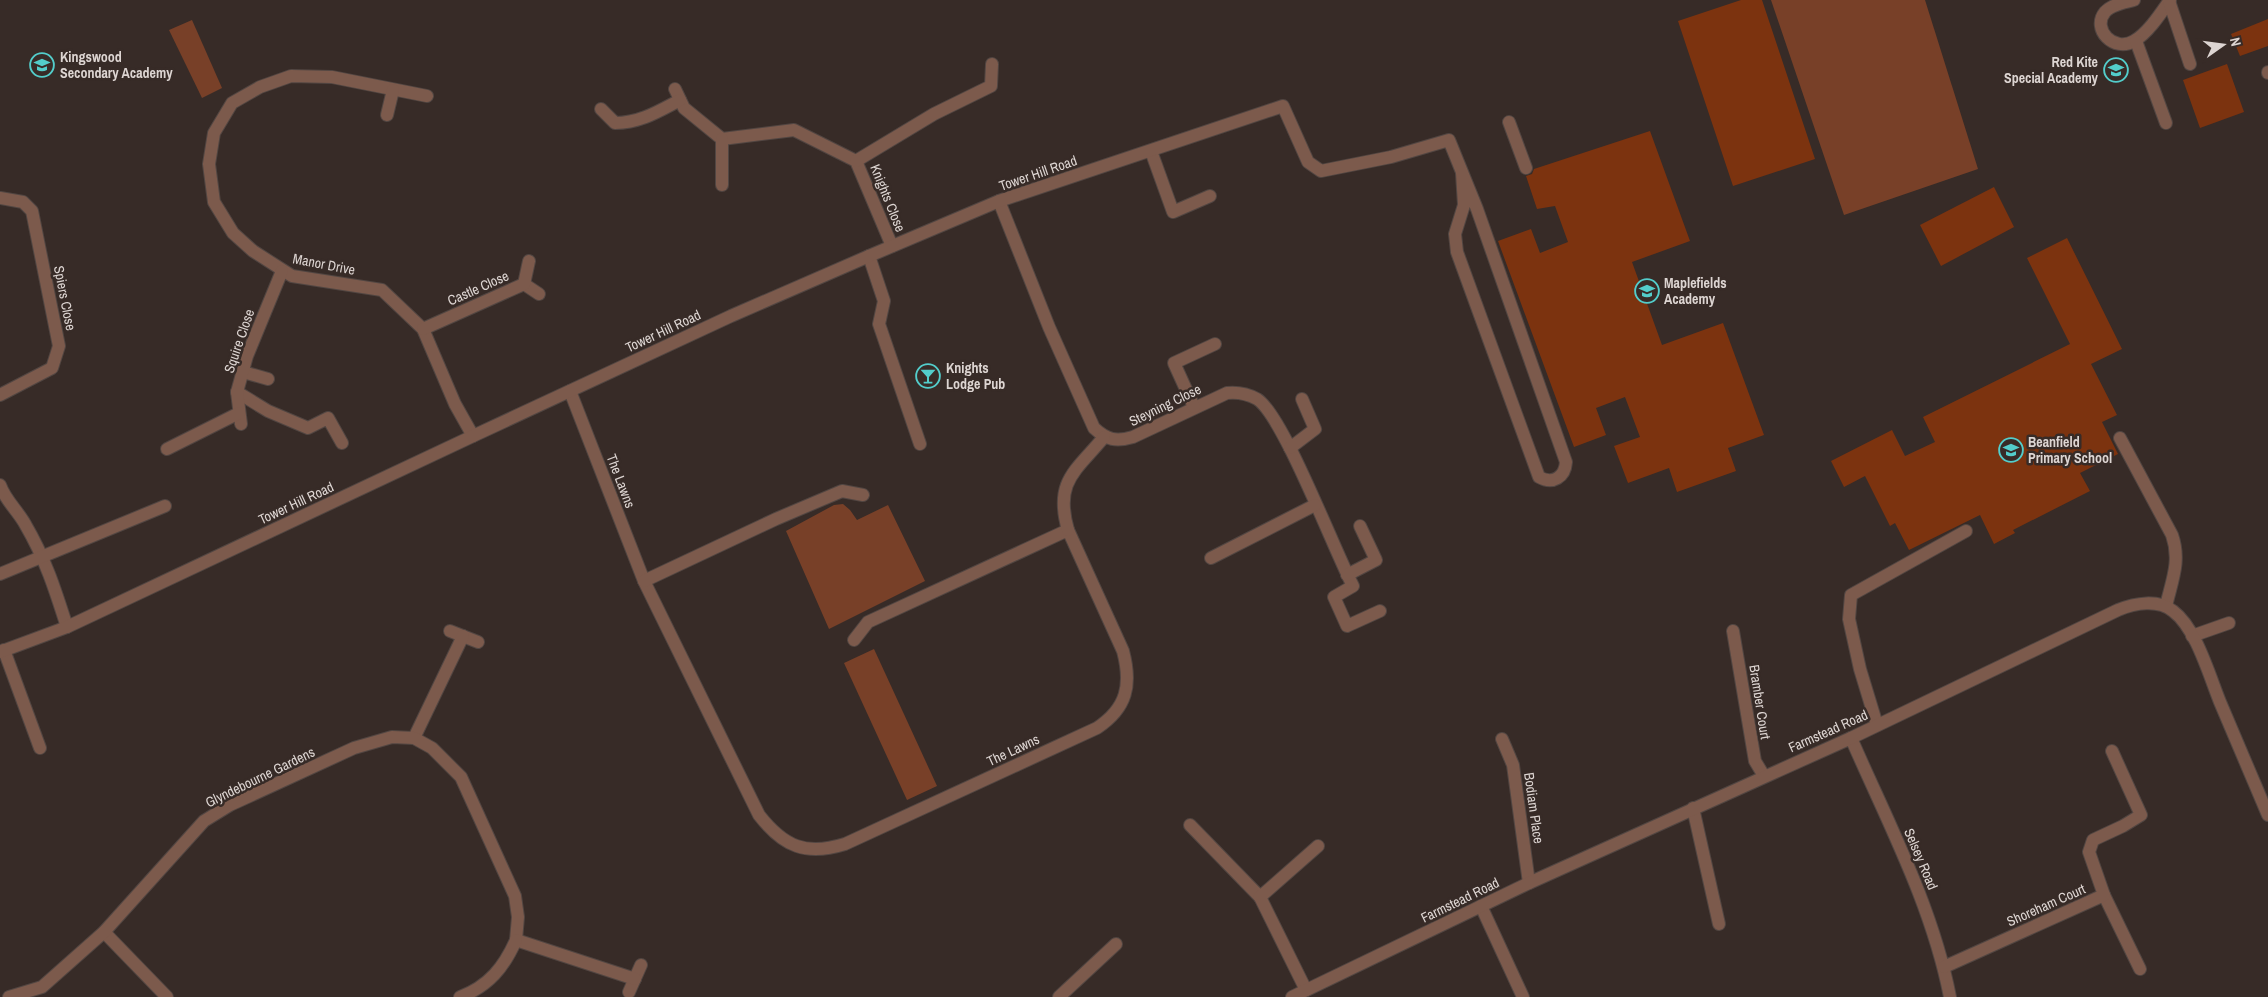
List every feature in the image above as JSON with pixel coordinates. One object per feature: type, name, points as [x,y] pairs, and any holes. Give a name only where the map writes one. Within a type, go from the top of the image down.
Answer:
[{"type":"street","points":[[2134,0],[2110,8],[2104,13],[2101,24],[2110,41],[2117,45],[2125,45],[2136,41],[2169,1]]},
{"type":"street","points":[[2169,1],[2190,64]]},
{"type":"street","points":[[2136,41],[2166,123]]},
{"type":"street","name":"Knights Close","points":[[856,161],[934,114],[991,86],[992,64]]},
{"type":"street","name":"Manor Drive","points":[[427,96],[332,77],[291,76],[260,87],[232,103],[214,134],[209,164],[214,202],[233,233],[253,251],[282,271],[292,276],[382,290],[423,329],[455,404],[473,436]]},
{"type":"street","points":[[387,115],[393,90]]},
{"type":"street","points":[[600,108],[615,123],[641,120],[678,94],[684,108],[722,139],[722,185]]},
{"type":"street","name":"Tower Hill Road","points":[[2,651],[67,627],[731,316],[892,246],[999,201],[1283,106],[1308,162],[1321,171],[1391,157],[1449,140],[1462,173]]},
{"type":"street","points":[[1509,122],[1526,168]]},
{"type":"street","name":"Knights Close","points":[[722,139],[794,130],[856,161],[892,246]]},
{"type":"street","points":[[1150,151],[1173,212],[1210,196]]},
{"type":"street","points":[[1462,173],[1477,209],[1566,462],[1566,470],[1557,479],[1546,481],[1539,477],[1457,252],[1456,234],[1464,205],[1462,173]]},
{"type":"street","name":"Spiers Close","points":[[0,198],[23,202],[32,211],[59,346],[52,368],[0,395]]},
{"type":"street","points":[[999,201],[1049,327],[1094,428],[1104,437]]},
{"type":"street","points":[[869,256],[884,301],[879,324],[920,444]]},
{"type":"street","name":"Castle Close","points":[[423,329],[524,284],[529,261]]},
{"type":"street","name":"Squire Close","points":[[167,449],[240,418],[237,392],[282,271]]},
{"type":"street","points":[[524,284],[539,294]]},
{"type":"street","points":[[1194,407],[1174,362],[1215,344]]},
{"type":"street","points":[[243,372],[268,379]]},
{"type":"street","name":"The Lawns","points":[[570,391],[644,581],[760,816],[772,833],[789,844],[811,850],[827,849],[845,844],[1097,728],[1114,715],[1122,701],[1127,686],[1128,670],[1123,651],[1068,530],[1063,512],[1063,492],[1071,475],[1104,437]]},
{"type":"street","points":[[237,392],[268,411],[308,428],[328,418],[342,443]]},
{"type":"street","name":"Steyning Close","points":[[1104,437],[1118,441],[1133,437],[1227,393],[1236,392],[1257,399],[1267,409],[1290,448],[1350,580]]},
{"type":"street","points":[[1290,448],[1315,428],[1302,399]]},
{"type":"street","points":[[2120,438],[2172,535],[2177,549],[2176,565],[2166,606],[2180,617],[2192,636],[2268,815]]},
{"type":"street","points":[[0,485],[2,492],[24,522],[48,566],[67,627]]},
{"type":"street","points":[[644,581],[776,519],[842,491],[863,496]]},
{"type":"street","points":[[1211,558],[1315,505]]},
{"type":"street","points":[[0,574],[165,506]]},
{"type":"street","points":[[1360,526],[1376,560],[1350,580],[1334,597],[1347,626],[1380,611]]},
{"type":"street","points":[[854,640],[868,622],[1068,530]]},
{"type":"street","points":[[1877,726],[1860,669],[1849,619],[1851,596],[1966,531]]},
{"type":"street","name":"Farmstead Road","points":[[1292,997],[1529,883],[1851,738],[2125,608],[2153,603],[2166,606]]},
{"type":"street","points":[[2192,636],[2229,623]]},
{"type":"street","points":[[450,631],[478,642]]},
{"type":"street","name":"Bramber Court","points":[[1734,631],[1755,761],[1764,776]]},
{"type":"street","points":[[460,997],[478,988],[497,974],[516,940],[518,917],[515,896],[461,777],[432,748],[414,738],[463,636]]},
{"type":"street","points":[[2,651],[40,748]]},
{"type":"street","name":"Glyndebourne Gardens","points":[[9,997],[42,987],[104,932],[204,821],[230,805],[363,744],[392,737],[414,738]]},
{"type":"street","name":"Selsey Road","points":[[1851,738],[1902,850],[1944,967],[1950,997]]},
{"type":"street","name":"Bodiam Place","points":[[1502,739],[1513,765],[1529,883]]},
{"type":"street","name":"Shoreham Court","points":[[1944,967],[2104,895],[2089,852],[2094,840],[2124,826],[2141,815],[2112,751]]},
{"type":"street","points":[[1693,808],[1719,924]]},
{"type":"street","points":[[1190,825],[1260,897],[1306,990]]},
{"type":"street","points":[[1260,897],[1318,846]]},
{"type":"street","points":[[2104,895],[2140,969]]},
{"type":"street","points":[[1481,906],[1523,997]]},
{"type":"street","points":[[104,932],[167,997]]},
{"type":"street","points":[[516,940],[635,979]]},
{"type":"street","points":[[1059,997],[1116,944]]},
{"type":"street","points":[[629,992],[641,965]]},
{"type":"shaded area","points":[[1771,0],[1925,0],[1978,169],[1844,215]]},
{"type":"shaded area","points":[[192,20],[222,88],[202,98],[169,30]]},
{"type":"shaded area","points":[[843,504],[857,520],[888,505],[925,581],[829,629],[786,531],[834,505]]},
{"type":"shaded area","points":[[874,649],[937,786],[907,800],[844,663]]},
{"type":"building","points":[[1741,0],[1762,0],[1815,159],[1733,186],[1678,21]]},
{"type":"building","points":[[2268,19],[2268,46],[2240,56],[2231,34]]},
{"type":"building","points":[[2227,64],[2244,112],[2200,128],[2183,80]]},
{"type":"building","points":[[1650,131],[1690,241],[1632,262],[1662,345],[1723,323],[1764,435],[1728,448],[1736,471],[1677,492],[1669,468],[1628,483],[1614,446],[1640,437],[1625,397],[1596,408],[1606,435],[1574,447],[1498,241],[1531,229],[1540,253],[1568,242],[1555,206],[1537,209],[1526,176],[1532,174],[1534,169]]},
{"type":"building","points":[[1994,187],[2014,227],[1941,266],[1920,225]]},
{"type":"building","points":[[2067,238],[2122,349],[2091,364],[2117,415],[2102,422],[2118,454],[2080,473],[2090,491],[2013,530],[2015,533],[1994,544],[1980,515],[1909,550],[1895,523],[1890,526],[1865,476],[1844,487],[1831,461],[1892,430],[1905,456],[1935,442],[1923,417],[2070,344],[2027,258]]},
{"type":"place","name":"Kingswood Secondary Academy","points":[[42,65]]},
{"type":"place","name":"Red Kite Special Academy","points":[[2116,70]]},
{"type":"place","name":"Maplefields Academy","points":[[1647,291]]},
{"type":"place","name":"Knights Lodge Pub","points":[[928,376]]},
{"type":"place","name":"Beanfield Primary School","points":[[2011,450]]}]
